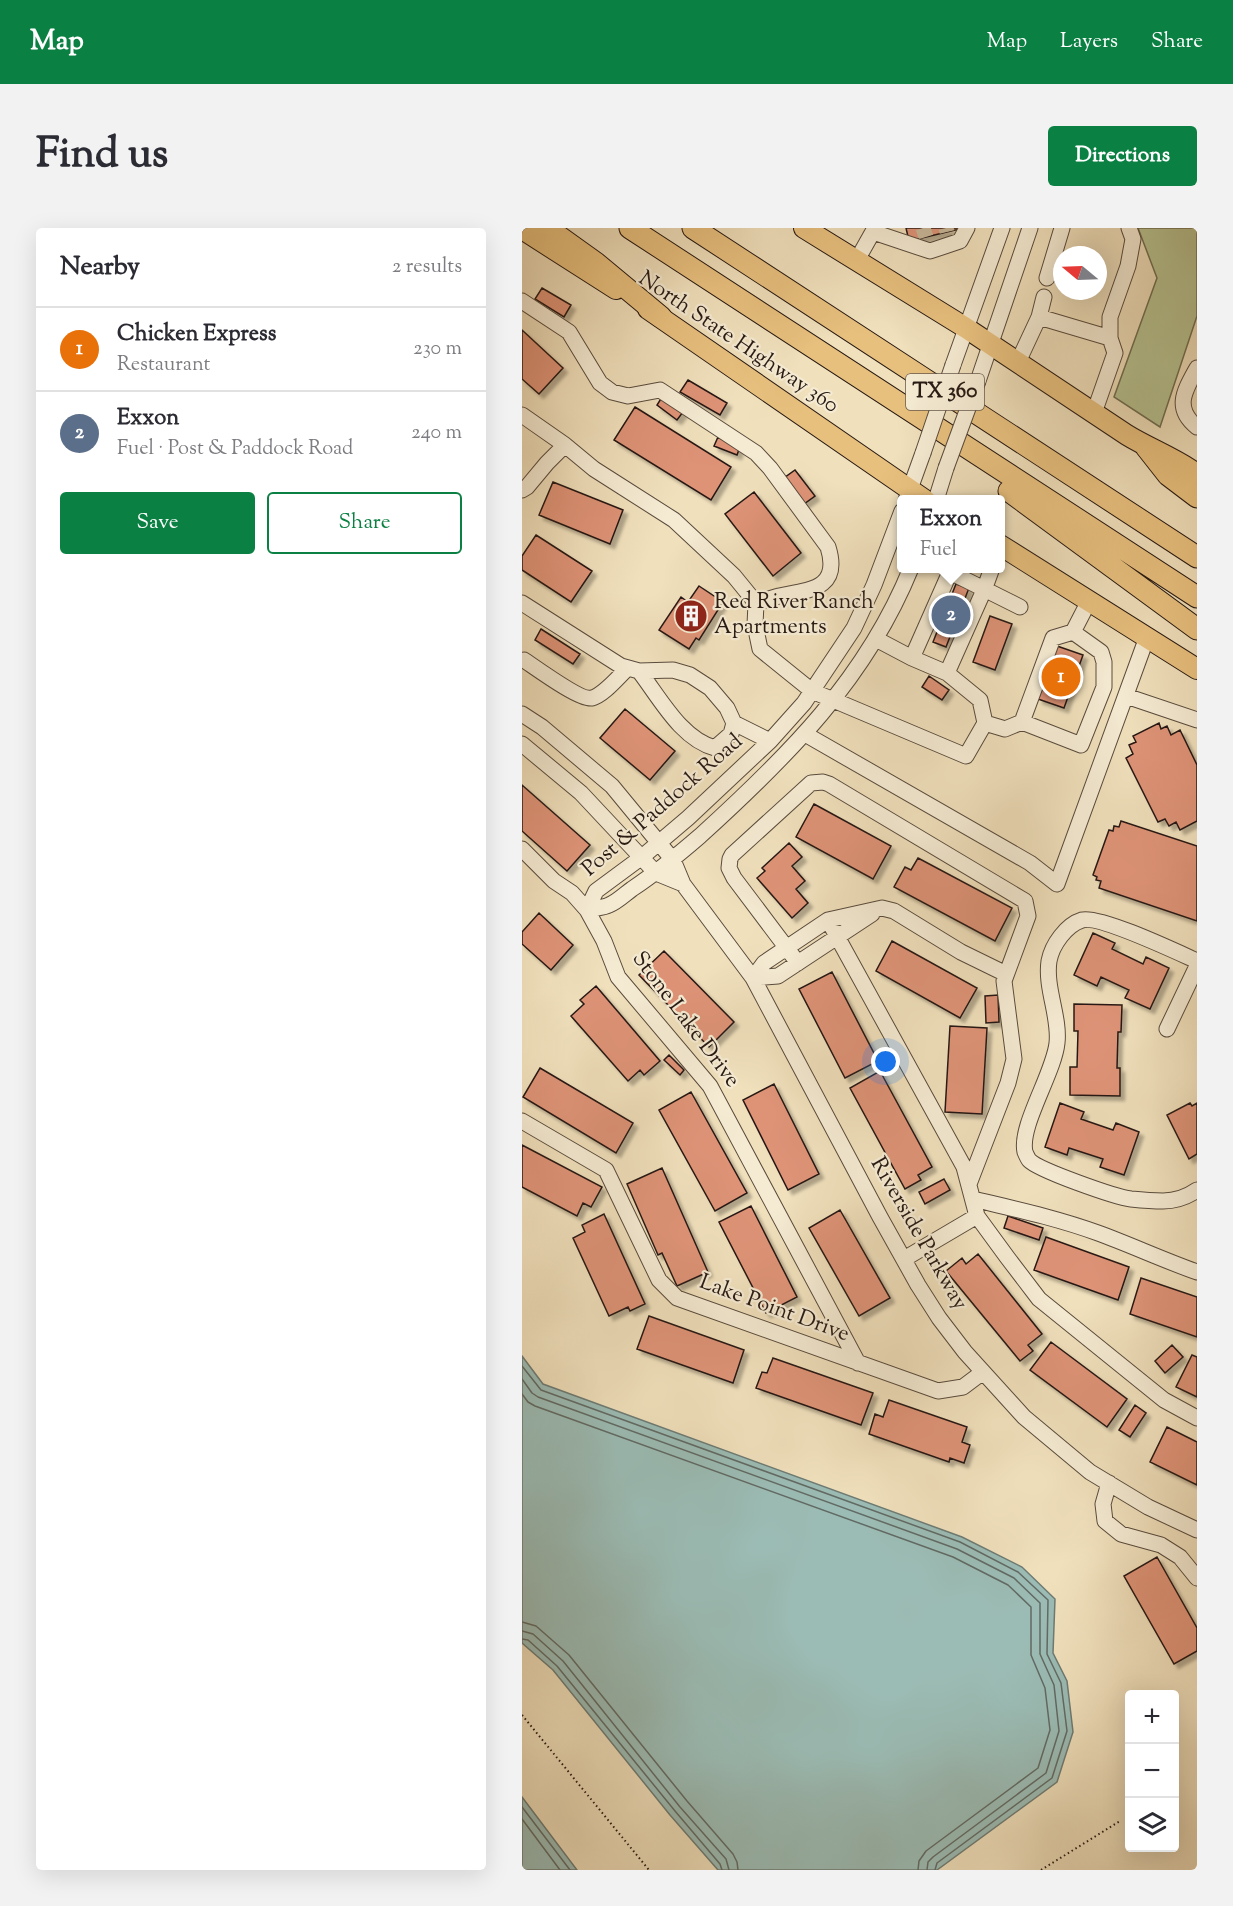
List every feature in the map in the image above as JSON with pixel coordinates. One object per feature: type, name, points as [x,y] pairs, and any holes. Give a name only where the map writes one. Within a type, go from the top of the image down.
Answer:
[{"type":"highway","points":[[547,228],[596,263],[661,317]]},
{"type":"highway","name":"TX 360","points":[[630,228],[1197,597]]},
{"type":"highway","name":"TX 360","points":[[693,228],[1197,557]]},
{"type":"highway","points":[[1146,447],[1168,475],[1197,497]]},
{"type":"highway","points":[[979,457],[995,481],[1197,629]]},
{"type":"main road","points":[[804,228],[991,344],[1146,447],[1180,462],[1197,474]]},
{"type":"main road","name":"North State Highway 360","points":[[522,229],[661,317],[913,495]]},
{"type":"main road","points":[[1005,548],[1197,669]]},
{"type":"street","points":[[857,260],[874,230],[928,244],[949,238],[960,241],[967,228]]},
{"type":"street","points":[[914,495],[923,453],[1002,228]]},
{"type":"street","points":[[938,495],[1030,228]]},
{"type":"street","points":[[1047,278],[1062,228]]},
{"type":"street","points":[[1094,413],[1115,352],[1110,338],[1110,317],[1128,266],[1131,233]]},
{"type":"street","points":[[1018,362],[1039,317],[1044,297]]},
{"type":"street","points":[[522,301],[569,332],[600,383],[612,392],[628,396],[660,390],[756,453],[770,468],[828,547],[831,572],[824,583],[813,590],[756,603]]},
{"type":"street","points":[[1039,317],[1110,338]]},
{"type":"street","points":[[1197,368],[1185,389],[1183,402],[1185,414],[1197,427]]},
{"type":"street","points":[[522,415],[594,468],[674,520],[734,576],[756,603],[755,626],[760,649],[812,692],[966,756],[985,723],[980,700],[947,673],[876,639]]},
{"type":"street","points":[[522,490],[565,445]]},
{"type":"street","name":"Post & Paddock Road","points":[[587,910],[596,891],[660,843],[730,780],[770,741],[804,703],[854,628],[874,585],[897,525]]},
{"type":"street","name":"Post & Paddock Road","points":[[587,910],[609,905],[674,860],[805,734],[833,700],[876,639],[886,623],[909,573]]},
{"type":"street","points":[[912,658],[950,573]]},
{"type":"street","points":[[952,573],[1020,607]]},
{"type":"street","points":[[947,673],[990,573]]},
{"type":"street","points":[[1022,722],[1053,638],[1073,632],[1089,601]]},
{"type":"street","points":[[522,603],[621,666],[634,669],[673,670],[690,675],[710,688],[728,708],[734,723],[731,734],[715,748],[703,744],[676,719],[634,669]]},
{"type":"street","points":[[985,723],[1005,729],[1022,722],[1081,745],[1104,687],[1105,668],[1101,652],[1073,632]]},
{"type":"street","points":[[805,734],[1020,858],[1057,884],[1148,637]]},
{"type":"street","points":[[524,660],[584,698],[591,699],[634,669]]},
{"type":"street","points":[[1126,696],[1197,720]]},
{"type":"street","name":"Riverside Parkway","points":[[522,714],[542,727],[612,786],[674,860],[683,884],[753,978],[880,1217],[939,1318],[965,1352],[1024,1417],[1090,1472],[1148,1507],[1197,1530]]},
{"type":"street","points":[[734,723],[770,741]]},
{"type":"street","points":[[522,744],[581,794],[656,873],[683,884]]},
{"type":"street","points":[[798,963],[734,878],[729,867],[730,859],[811,783],[823,782],[864,804],[1026,902],[1028,916],[1004,981],[1014,1059],[1008,1083],[969,1184]]},
{"type":"street","name":"Stone Lake Drive","points":[[522,849],[554,881],[572,893],[587,910],[604,941],[618,977],[710,1086],[858,1363]]},
{"type":"street","points":[[753,978],[764,963],[828,920],[886,908],[961,952],[1006,974]]},
{"type":"street","points":[[753,978],[778,976],[879,909]]},
{"type":"street","points":[[1197,961],[1100,921],[1083,919],[1070,926],[1054,947],[1049,960],[1049,982],[1058,1041],[1025,1136],[1025,1151],[1028,1160],[1042,1168],[1129,1199],[1165,1201],[1188,1196],[1197,1190]]},
{"type":"street","points":[[828,920],[964,1167],[977,1216],[1039,1299],[1164,1400],[1197,1418]]},
{"type":"street","points":[[1167,1029],[1197,966]]},
{"type":"street","name":"Lake Point Drive","points":[[522,1121],[606,1170],[659,1280],[677,1298],[938,1391],[963,1387],[983,1372]]},
{"type":"street","points":[[973,1199],[1039,1214],[1099,1233],[1197,1272]]},
{"type":"street","points":[[904,1259],[977,1216]]},
{"type":"street","points":[[1109,1483],[1103,1504],[1105,1521],[1121,1534],[1161,1545],[1180,1557],[1197,1578]]},
{"type":"path","points":[[522,1715],[650,1870]]},
{"type":"path","points":[[1041,1870],[1120,1821]]},
{"type":"green space","points":[[1138,228],[1197,228],[1197,316],[1160,427],[1114,397],[1157,278]]},
{"type":"water","points":[[522,1356],[543,1384],[962,1537],[1022,1567],[1055,1599],[1053,1653],[1067,1681],[1073,1732],[1057,1782],[937,1870],[718,1870],[670,1815],[553,1670],[522,1643]]},
{"type":"water","points":[[522,1797],[577,1870],[522,1870]]},
{"type":"building","points":[[906,228],[960,228],[960,229],[909,241]]},
{"type":"building","points":[[542,288],[571,305],[564,317],[535,299]]},
{"type":"building","points":[[522,330],[563,368],[539,394],[522,379]]},
{"type":"building","points":[[688,380],[727,403],[720,415],[680,392]]},
{"type":"building","points":[[662,397],[683,412],[677,420],[657,405]]},
{"type":"building","points":[[635,407],[731,467],[711,500],[614,440]]},
{"type":"building","points":[[718,437],[740,447],[737,455],[714,446]]},
{"type":"building","points":[[795,470],[815,496],[804,504],[784,478]]},
{"type":"building","points":[[553,482],[623,510],[610,544],[539,515]]},
{"type":"building","points":[[754,492],[801,553],[773,576],[725,514]]},
{"type":"building","points":[[536,535],[592,571],[571,602],[522,570],[522,556]]},
{"type":"building","points":[[956,584],[969,588],[946,647],[933,642]]},
{"type":"building","name":"Red River Ranch Apartments","points":[[699,586],[723,602],[699,640],[696,638],[689,649],[659,630],[681,597],[688,602]]},
{"type":"building","points":[[990,616],[1012,624],[995,670],[973,662]]},
{"type":"building","points":[[541,629],[580,654],[573,664],[535,640]]},
{"type":"building","points":[[1057,646],[1083,655],[1064,708],[1038,699]]},
{"type":"building","points":[[929,676],[949,690],[942,700],[922,687]]},
{"type":"building","points":[[625,709],[675,751],[650,780],[600,738]]},
{"type":"building","points":[[1159,723],[1161,729],[1167,726],[1171,735],[1180,730],[1197,765],[1197,821],[1180,830],[1176,822],[1169,826],[1165,819],[1158,822],[1126,758],[1133,754],[1129,745],[1136,742],[1133,736]]},
{"type":"building","points":[[522,785],[590,845],[567,871],[522,831]]},
{"type":"building","points":[[814,804],[891,846],[873,879],[796,837]]},
{"type":"building","points":[[1121,821],[1197,846],[1197,921],[1099,888],[1101,881],[1096,880],[1097,877],[1093,875],[1109,830],[1113,831],[1114,826],[1119,827]]},
{"type":"building","points":[[789,843],[802,857],[792,866],[805,881],[796,889],[808,903],[792,918],[757,878],[765,871],[762,868]]},
{"type":"building","points":[[918,858],[1012,908],[995,941],[894,887],[905,867],[911,870]]},
{"type":"building","points":[[539,913],[573,945],[551,970],[522,944],[522,932]]},
{"type":"building","points":[[1093,933],[1115,943],[1112,949],[1143,964],[1146,957],[1169,968],[1150,1009],[1125,998],[1129,990],[1101,977],[1097,986],[1074,975]]},
{"type":"building","points":[[892,941],[977,988],[960,1018],[876,971]]},
{"type":"building","points":[[664,951],[734,1022],[709,1047],[639,975]]},
{"type":"building","points":[[832,972],[878,1061],[845,1078],[799,989]]},
{"type":"building","points":[[596,986],[660,1061],[644,1075],[640,1070],[628,1081],[571,1016],[584,1004],[580,1000]]},
{"type":"building","points":[[998,995],[999,1022],[986,1023],[985,996]]},
{"type":"building","points":[[1074,1004],[1122,1005],[1121,1032],[1118,1032],[1117,1068],[1120,1068],[1120,1096],[1070,1095],[1070,1067],[1077,1067],[1078,1031],[1074,1031]]},
{"type":"building","points":[[950,1026],[987,1028],[982,1114],[945,1112]]},
{"type":"building","points":[[669,1055],[684,1070],[680,1075],[664,1060]]},
{"type":"building","points":[[540,1068],[633,1123],[616,1153],[523,1097]]},
{"type":"building","points":[[880,1071],[932,1167],[918,1175],[921,1180],[905,1189],[850,1088]]},
{"type":"building","points":[[774,1084],[819,1174],[788,1190],[743,1100]]},
{"type":"building","points":[[691,1092],[747,1193],[715,1211],[659,1110]]},
{"type":"building","points":[[1060,1103],[1084,1112],[1081,1119],[1113,1130],[1116,1123],[1139,1132],[1124,1175],[1100,1167],[1103,1159],[1069,1148],[1067,1155],[1045,1147]]},
{"type":"building","points":[[1190,1103],[1192,1106],[1197,1103],[1197,1154],[1189,1159],[1167,1115]]},
{"type":"building","points":[[522,1145],[602,1187],[591,1207],[583,1203],[577,1216],[522,1187]]},
{"type":"building","points":[[662,1168],[708,1272],[677,1286],[662,1253],[658,1255],[627,1184]]},
{"type":"building","points":[[944,1179],[950,1190],[925,1204],[919,1192]]},
{"type":"building","points":[[751,1206],[797,1297],[766,1313],[719,1222]]},
{"type":"building","points":[[840,1210],[890,1298],[859,1316],[809,1228]]},
{"type":"building","points":[[604,1214],[645,1304],[630,1311],[628,1307],[609,1316],[573,1238],[585,1232],[582,1225]]},
{"type":"building","points":[[1008,1216],[1043,1228],[1039,1240],[1004,1228]]},
{"type":"building","points":[[1046,1237],[1129,1267],[1118,1300],[1034,1270]]},
{"type":"building","points":[[978,1254],[1042,1334],[1028,1345],[1033,1351],[1020,1361],[946,1271],[962,1258],[966,1264]]},
{"type":"building","points":[[1141,1278],[1197,1297],[1197,1337],[1130,1314]]},
{"type":"building","points":[[649,1316],[744,1350],[733,1383],[637,1349]]},
{"type":"building","points":[[1051,1342],[1127,1399],[1107,1427],[1030,1370]]},
{"type":"building","points":[[1172,1345],[1183,1357],[1165,1373],[1155,1361]]},
{"type":"building","points":[[1192,1355],[1197,1357],[1197,1397],[1176,1387]]},
{"type":"building","points":[[773,1358],[873,1393],[861,1425],[756,1388],[762,1372],[767,1373]]},
{"type":"building","points":[[889,1400],[967,1427],[962,1442],[970,1445],[964,1463],[950,1458],[949,1462],[869,1434],[875,1414],[883,1417]]},
{"type":"building","points":[[1135,1405],[1146,1413],[1130,1437],[1119,1430]]},
{"type":"building","points":[[1167,1427],[1197,1442],[1197,1485],[1150,1462]]},
{"type":"building","points":[[1157,1557],[1197,1628],[1197,1651],[1174,1664],[1124,1576]]},
{"type":"tunnel","points":[[923,228],[926,237]]},
{"type":"tunnel","points":[[946,228],[947,232]]},
{"type":"place","name":"Exxon","points":[[951,615]]},
{"type":"place","name":"Red River Ranch Apartments","points":[[691,616]]},
{"type":"place","name":"Chicken Express","points":[[1061,677]]}]
